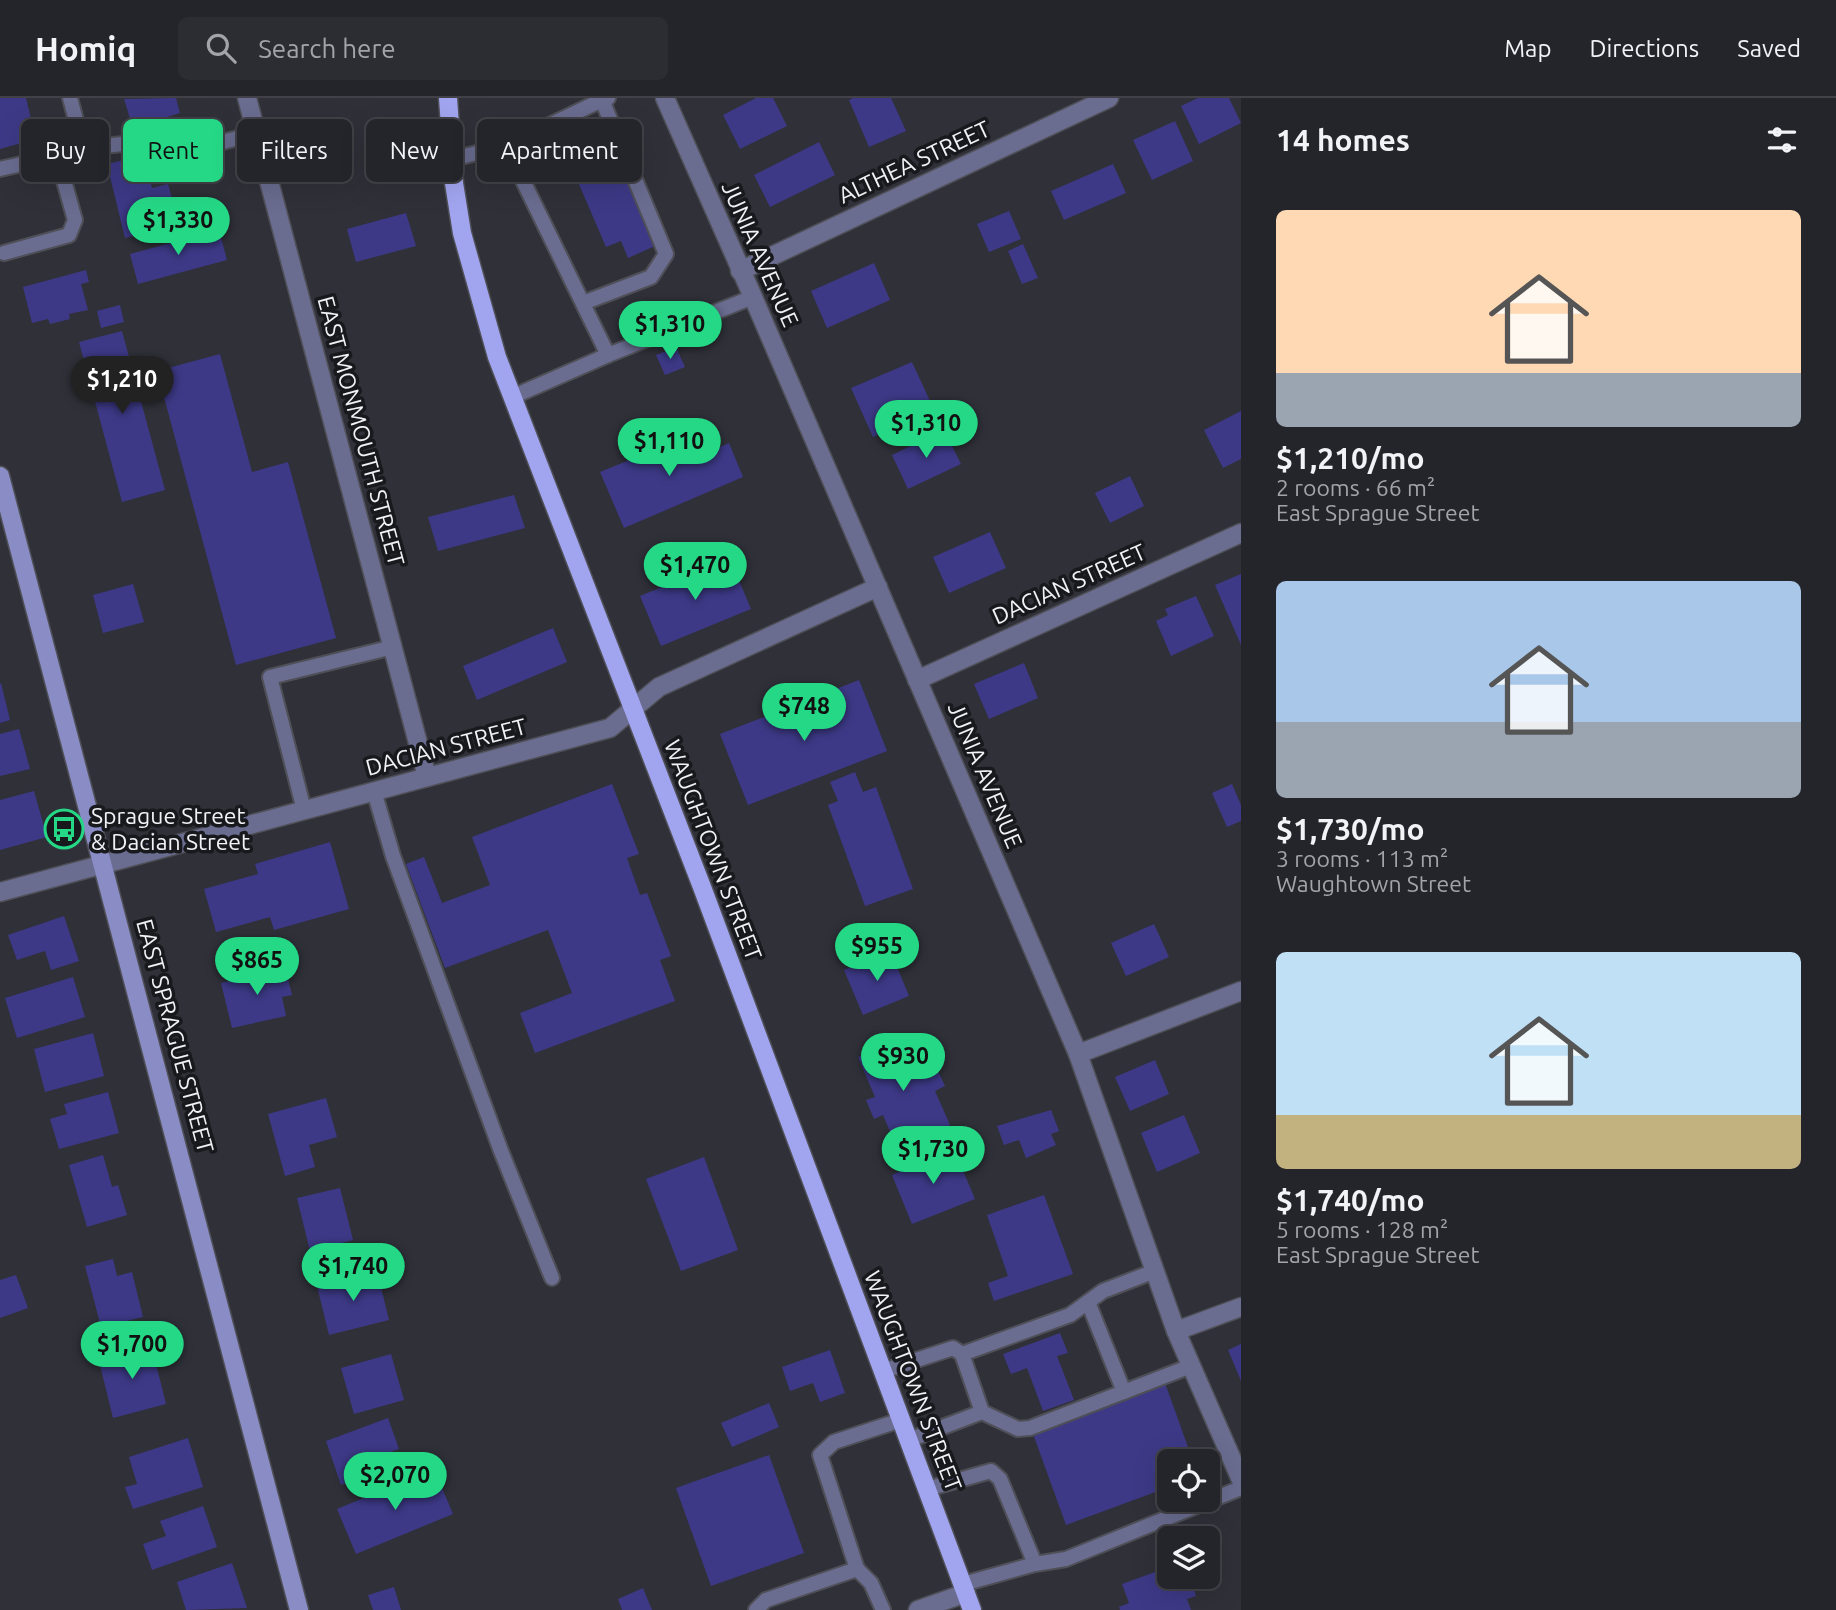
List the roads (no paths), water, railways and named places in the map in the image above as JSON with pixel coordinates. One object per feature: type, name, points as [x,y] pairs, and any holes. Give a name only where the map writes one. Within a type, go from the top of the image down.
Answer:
[{"type":"main road","name":"WAUGHTOWN STREET","points":[[448,98],[449,119]]},
{"type":"main road","name":"WAUGHTOWN STREET","points":[[455,182],[462,233],[488,332],[909,1440],[963,1596],[972,1610]]},
{"type":"street","name":"EAST MONMOUTH STREET","points":[[247,98],[253,119]]},
{"type":"street","name":"JUNIA AVENUE","points":[[664,98],[753,297],[1079,1054],[1176,1331],[1241,1480]]},
{"type":"street","name":"ALTHEA STREET","points":[[740,271],[1108,98]]},
{"type":"street","name":"EAST MONMOUTH STREET","points":[[270,182],[427,777]]},
{"type":"street","name":"EAST SPRAGUE STREET","points":[[0,476],[104,862],[299,1610]]},
{"type":"street","name":"DACIAN STREET","points":[[917,680],[1241,533]]},
{"type":"street","name":"DACIAN STREET","points":[[0,892],[610,728],[659,687],[878,587]]},
{"type":"street","points":[[1079,1054],[1241,991]]},
{"type":"street","points":[[1176,1331],[1241,1307]]},
{"type":"street","points":[[919,1610],[963,1596]]},
{"type":"lane","points":[[70,98],[76,119]]},
{"type":"lane","points":[[563,119],[605,99],[666,254],[650,277],[583,303]]},
{"type":"lane","points":[[109,146],[127,143],[144,145],[162,158],[237,139]]},
{"type":"lane","points":[[0,169],[21,164]]},
{"type":"lane","points":[[4,253],[69,235],[75,220],[64,182]]},
{"type":"lane","points":[[524,182],[608,355]]},
{"type":"lane","points":[[512,397],[753,297]]},
{"type":"lane","points":[[304,810],[270,677],[393,647]]},
{"type":"lane","points":[[374,791],[393,856],[501,1152],[552,1278]]},
{"type":"lane","points":[[962,1354],[1070,1315],[1103,1291],[1155,1271]]},
{"type":"lane","points":[[1088,1302],[1124,1392]]},
{"type":"lane","points":[[883,1371],[953,1348],[962,1354],[982,1412],[1018,1429],[1030,1428],[1191,1366]]},
{"type":"lane","points":[[909,1440],[982,1412]]},
{"type":"lane","points":[[883,1610],[871,1583],[857,1569],[820,1455],[834,1441],[901,1420]]},
{"type":"lane","points":[[927,1489],[991,1471],[1000,1479],[1035,1564]]},
{"type":"lane","points":[[963,1596],[1035,1564],[1066,1559],[1241,1488]]},
{"type":"lane","points":[[756,1610],[766,1600],[857,1569]]},
{"type":"place","name":"Sprague Street & Dacian Street","points":[[64,829]]}]
